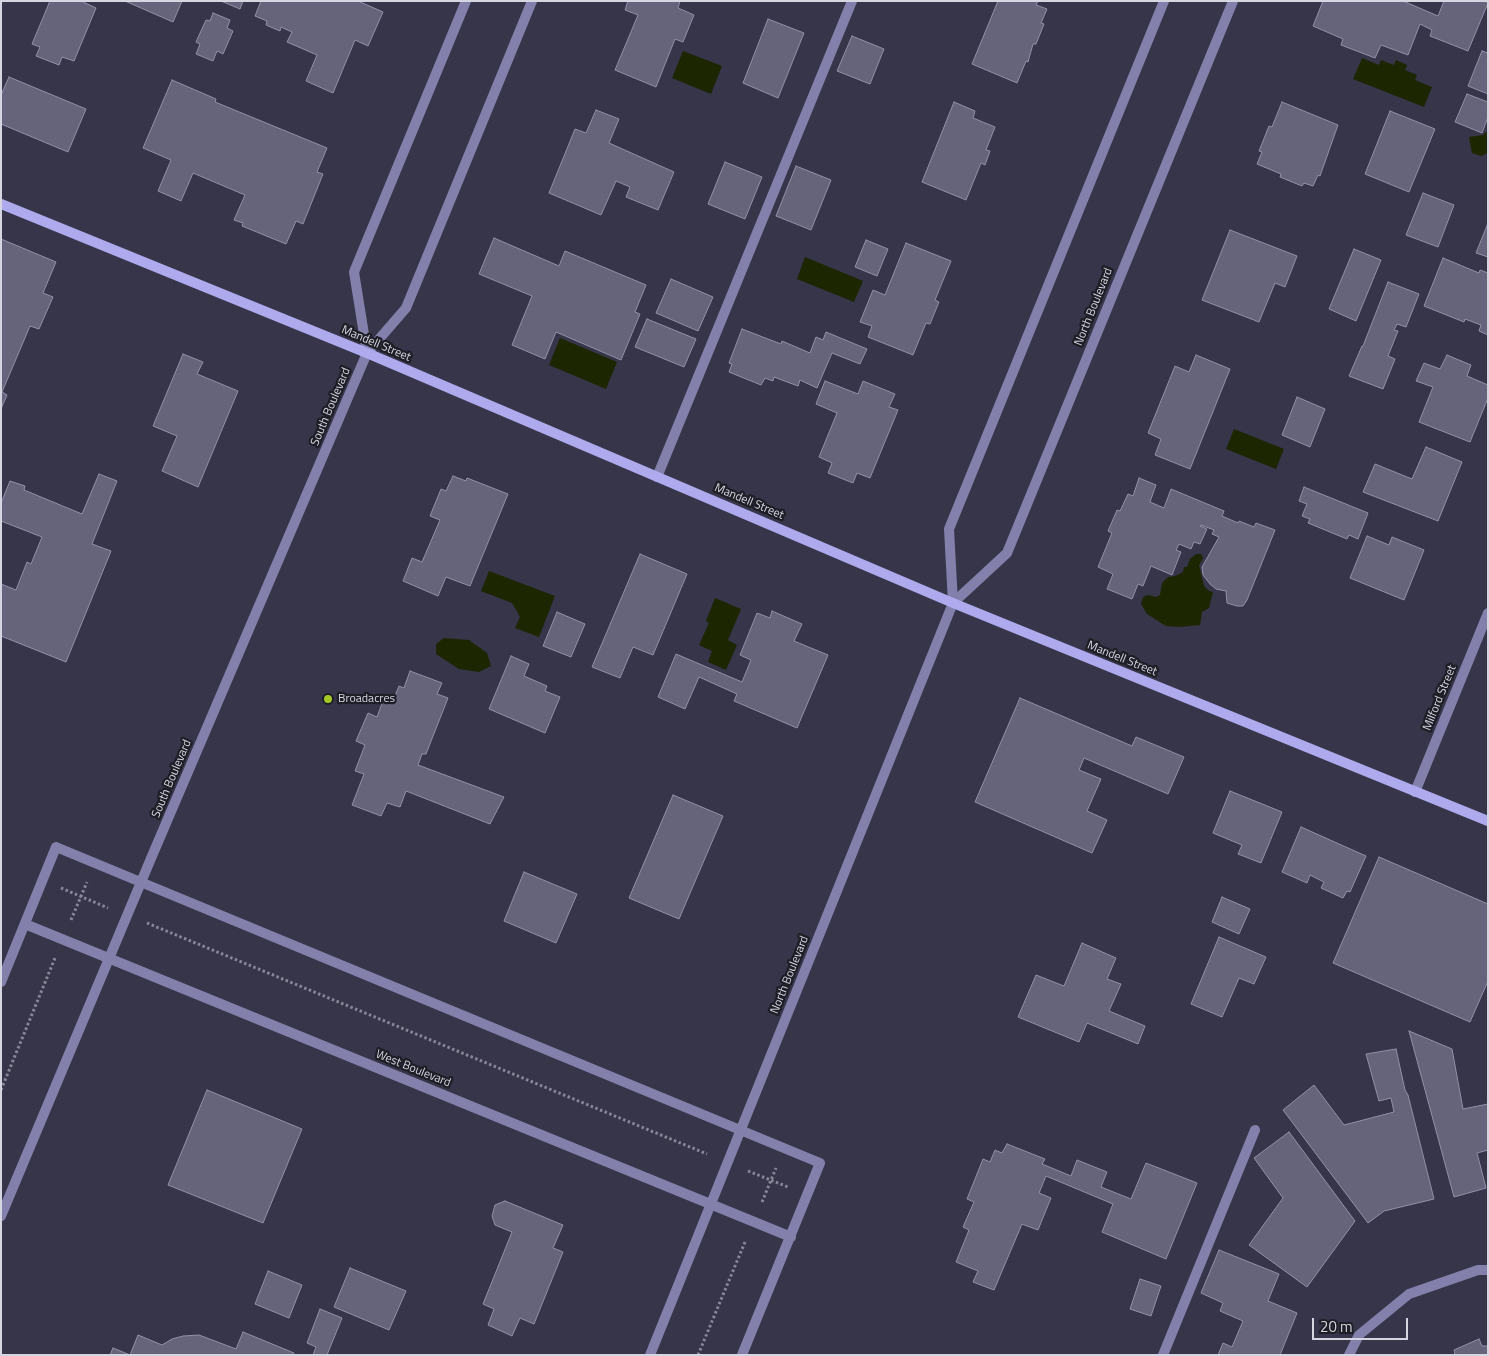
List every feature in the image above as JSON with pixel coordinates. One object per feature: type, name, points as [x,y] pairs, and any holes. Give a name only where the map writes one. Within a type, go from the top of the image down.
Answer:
[{"type":"street","points":[[367,353],[354,272],[466,1]]},
{"type":"street","name":"South Boulevard","points":[[1,1216],[127,915],[367,353],[406,308],[532,1]]},
{"type":"street","points":[[658,477],[852,1]]},
{"type":"street","name":"North Boulevard","points":[[650,1355],[729,1163],[952,604],[949,529],[1164,1]]},
{"type":"street","name":"North Boulevard","points":[[952,604],[1007,553],[1233,1]]},
{"type":"street","name":"Mandell Street","points":[[1,204],[367,353],[952,604],[1488,821]]},
{"type":"street","name":"Milford Street","points":[[1415,792],[1488,613]]},
{"type":"street","points":[[1,982],[56,847],[741,1132],[820,1163],[742,1355]]},
{"type":"street","name":"West Boulevard","points":[[25,924],[791,1237]]},
{"type":"street","points":[[1163,1355],[1255,1130]]},
{"type":"street","points":[[1349,1355],[1359,1335],[1409,1294],[1478,1270],[1488,1270]]},
{"type":"path","points":[[1,1090],[95,863]]},
{"type":"path","points":[[42,880],[807,1195]]},
{"type":"path","points":[[698,1355],[784,1149]]},
{"type":"shaded area","points":[[683,51],[722,66],[711,94],[672,78]]},
{"type":"shaded area","points":[[1362,58],[1379,65],[1381,60],[1394,65],[1396,60],[1407,65],[1405,70],[1417,75],[1415,80],[1432,87],[1424,107],[1353,79]]},
{"type":"shaded area","points":[[1488,130],[1488,153],[1481,156],[1472,153],[1469,137],[1483,135]]},
{"type":"shaded area","points":[[805,257],[863,281],[854,302],[797,279]]},
{"type":"shaded area","points":[[560,338],[617,362],[606,389],[549,365]]},
{"type":"shaded area","points":[[1234,429],[1284,449],[1276,469],[1226,449]]},
{"type":"shaded area","points":[[1196,554],[1201,554],[1203,558],[1199,565],[1204,586],[1213,592],[1209,608],[1202,612],[1200,625],[1166,626],[1147,614],[1141,604],[1143,597],[1148,595],[1156,597],[1160,595],[1162,583],[1168,577],[1183,572],[1184,567],[1187,567],[1190,559]]},
{"type":"shaded area","points":[[489,571],[555,596],[539,637],[515,628],[520,617],[512,603],[481,591]]},
{"type":"shaded area","points":[[715,598],[741,609],[728,640],[737,645],[726,670],[708,662],[712,651],[699,645],[709,623],[706,621]]},
{"type":"shaded area","points":[[444,638],[469,640],[487,653],[491,666],[479,672],[459,669],[436,654],[436,644]]},
{"type":"building","points":[[50,1],[81,1],[96,8],[74,61],[62,57],[59,65],[36,56],[40,47],[32,44]]},
{"type":"building","points":[[125,1],[182,1],[173,22]]},
{"type":"building","points":[[221,1],[243,1],[240,9]]},
{"type":"building","points":[[261,1],[358,1],[383,12],[368,46],[355,40],[333,93],[306,81],[317,55],[287,42],[292,32],[281,27],[280,31],[266,25],[267,21],[255,16]]},
{"type":"building","points":[[628,1],[680,1],[678,8],[694,15],[683,42],[675,39],[656,87],[615,70],[638,15],[625,10]]},
{"type":"building","points":[[998,1],[1038,1],[1036,5],[1047,9],[1041,23],[1044,24],[1036,44],[1033,44],[1028,62],[1026,61],[1017,83],[972,64]]},
{"type":"building","points":[[1323,1],[1403,1],[1438,16],[1444,1],[1485,1],[1488,3],[1468,51],[1430,36],[1432,30],[1420,24],[1408,55],[1381,45],[1375,58],[1341,45],[1343,39],[1313,26]]},
{"type":"building","points":[[213,13],[230,20],[227,28],[233,31],[223,54],[217,51],[213,61],[196,54],[200,44],[196,42],[206,20],[210,21]]},
{"type":"building","points":[[768,19],[804,33],[778,98],[743,83]]},
{"type":"building","points":[[852,36],[884,49],[870,84],[837,71]]},
{"type":"building","points":[[1482,51],[1488,53],[1488,94],[1468,86]]},
{"type":"building","points":[[9,77],[86,109],[68,152],[1,124],[1,95]]},
{"type":"building","points":[[172,80],[216,99],[215,102],[327,148],[317,172],[323,174],[303,224],[296,221],[286,244],[242,226],[243,223],[234,220],[245,195],[193,173],[181,201],[158,191],[171,160],[143,148]]},
{"type":"building","points":[[1467,94],[1488,102],[1488,117],[1482,133],[1455,122]]},
{"type":"building","points":[[954,102],[975,111],[973,118],[995,127],[986,150],[990,151],[985,165],[981,163],[966,200],[922,182]]},
{"type":"building","points":[[1282,102],[1338,125],[1320,176],[1318,175],[1313,186],[1304,183],[1302,186],[1280,177],[1281,174],[1257,164],[1262,152],[1259,151],[1269,126],[1272,127]]},
{"type":"building","points":[[596,110],[619,119],[609,143],[674,172],[658,210],[626,197],[630,187],[616,181],[601,215],[549,193],[575,129],[586,133]]},
{"type":"building","points":[[1390,111],[1435,129],[1409,192],[1365,174]]},
{"type":"building","points":[[725,162],[762,177],[745,219],[708,204]]},
{"type":"building","points":[[796,166],[831,180],[811,230],[776,216]]},
{"type":"building","points":[[1423,193],[1454,205],[1438,247],[1406,235]]},
{"type":"building","points":[[1488,223],[1488,257],[1476,253]]},
{"type":"building","points":[[1230,230],[1297,256],[1285,287],[1275,283],[1259,322],[1202,300]]},
{"type":"building","points":[[494,238],[559,266],[565,251],[646,285],[635,312],[640,314],[621,360],[556,332],[545,359],[512,345],[532,296],[479,274]]},
{"type":"building","points":[[1,239],[56,262],[43,293],[53,297],[39,329],[30,326],[2,392],[7,395],[1,409]]},
{"type":"building","points":[[866,240],[888,249],[877,276],[855,267]]},
{"type":"building","points":[[906,243],[951,261],[935,300],[939,302],[930,324],[926,323],[913,355],[868,337],[872,326],[860,322],[873,290],[885,295]]},
{"type":"building","points":[[1354,249],[1381,260],[1356,321],[1329,309]]},
{"type":"building","points":[[1443,258],[1479,273],[1480,270],[1488,273],[1488,335],[1479,331],[1481,325],[1465,319],[1464,322],[1424,306]]},
{"type":"building","points":[[671,279],[713,297],[698,331],[656,313]]},
{"type":"building","points":[[1388,282],[1419,294],[1406,327],[1397,324],[1394,330],[1398,331],[1388,356],[1395,359],[1383,389],[1349,376]]},
{"type":"building","points":[[647,319],[696,339],[684,367],[635,347]]},
{"type":"building","points":[[742,329],[781,344],[782,341],[810,353],[816,337],[823,340],[826,332],[867,349],[860,364],[832,353],[817,388],[800,380],[798,386],[774,377],[773,381],[765,378],[761,385],[729,372],[732,364],[729,363]]},
{"type":"building","points":[[183,354],[203,362],[197,374],[238,391],[198,487],[162,471],[177,436],[153,426]]},
{"type":"building","points":[[1196,355],[1230,369],[1190,469],[1155,455],[1161,439],[1148,433],[1175,366],[1189,372]]},
{"type":"building","points":[[1447,355],[1471,365],[1467,376],[1488,385],[1488,398],[1470,442],[1419,422],[1433,387],[1416,381],[1424,363],[1440,369]]},
{"type":"building","points":[[825,381],[858,394],[863,381],[895,394],[889,407],[898,410],[870,478],[857,473],[853,483],[828,473],[832,463],[819,457],[837,413],[816,404]]},
{"type":"building","points":[[1297,397],[1325,409],[1310,447],[1282,435]]},
{"type":"building","points":[[1426,447],[1462,462],[1438,521],[1363,492],[1375,464],[1412,479]]},
{"type":"building","points":[[99,474],[117,481],[92,544],[111,551],[66,662],[1,636],[1,584],[16,590],[27,562],[31,564],[42,537],[1,521],[1,503],[10,481],[25,486],[24,490],[82,514]]},
{"type":"building","points":[[453,476],[466,481],[467,478],[508,494],[470,586],[446,577],[438,596],[403,581],[412,558],[422,562],[440,520],[430,516],[441,489],[446,491]]},
{"type":"building","points":[[1139,478],[1156,485],[1150,502],[1164,508],[1171,489],[1224,511],[1222,516],[1238,523],[1239,521],[1254,527],[1256,523],[1275,530],[1243,606],[1227,603],[1226,591],[1216,589],[1203,575],[1202,567],[1219,537],[1212,534],[1214,530],[1201,525],[1207,529],[1200,544],[1194,542],[1191,549],[1179,544],[1176,550],[1181,552],[1172,575],[1151,566],[1143,586],[1138,584],[1132,599],[1107,589],[1113,574],[1098,567],[1112,533],[1108,531],[1117,510],[1120,511],[1128,494],[1133,496]]},
{"type":"building","points":[[1304,487],[1368,513],[1358,539],[1349,535],[1347,539],[1308,523],[1310,519],[1302,516],[1307,504],[1299,501]]},
{"type":"building","points":[[1367,536],[1389,545],[1392,537],[1424,550],[1404,600],[1350,578]]},
{"type":"building","points":[[640,554],[687,574],[653,655],[633,647],[620,678],[592,667]]},
{"type":"building","points":[[772,611],[802,624],[794,641],[828,655],[797,728],[734,701],[737,694],[699,677],[685,709],[658,697],[676,654],[742,682],[751,660],[740,655],[757,613],[770,618]]},
{"type":"building","points":[[557,612],[585,624],[571,657],[543,646]]},
{"type":"building","points":[[511,656],[529,664],[524,676],[547,686],[545,691],[560,697],[545,733],[489,709]]},
{"type":"building","points":[[410,671],[442,683],[437,694],[448,698],[426,754],[422,754],[418,765],[504,797],[490,824],[406,791],[400,807],[387,803],[381,816],[352,805],[364,774],[355,771],[365,745],[356,741],[368,713],[377,717],[384,698],[393,701],[399,686],[404,688]]},
{"type":"building","points":[[1020,698],[1132,746],[1136,737],[1184,757],[1168,794],[1084,758],[1079,770],[1101,779],[1087,811],[1107,820],[1092,853],[975,802]]},
{"type":"building","points":[[1230,791],[1282,812],[1261,863],[1238,854],[1242,845],[1213,833]]},
{"type":"building","points":[[673,795],[723,816],[679,919],[629,898]]},
{"type":"building","points":[[1301,827],[1366,856],[1350,892],[1347,891],[1343,898],[1321,888],[1324,882],[1310,875],[1307,883],[1282,872]]},
{"type":"building","points":[[1379,857],[1488,904],[1488,981],[1470,1022],[1333,963]]},
{"type":"building","points":[[524,872],[577,894],[556,943],[504,921]]},
{"type":"building","points":[[1222,897],[1250,909],[1239,934],[1212,922]]},
{"type":"building","points":[[1219,937],[1266,957],[1254,984],[1239,978],[1222,1017],[1191,1004]]},
{"type":"building","points":[[1082,943],[1116,958],[1107,979],[1121,984],[1109,1011],[1145,1026],[1138,1044],[1087,1023],[1079,1042],[1018,1017],[1036,975],[1064,986]]},
{"type":"building","points":[[1409,1031],[1452,1049],[1463,1109],[1488,1104],[1488,1150],[1477,1153],[1486,1188],[1454,1197]]},
{"type":"building","points":[[1396,1049],[1434,1199],[1384,1211],[1368,1223],[1283,1110],[1314,1085],[1344,1125],[1394,1112],[1391,1098],[1379,1101],[1366,1054]]},
{"type":"building","points":[[207,1090],[302,1129],[263,1223],[168,1185]]},
{"type":"building","points":[[1289,1132],[1355,1221],[1307,1287],[1249,1245],[1283,1198],[1254,1158]]},
{"type":"building","points":[[1007,1144],[1045,1159],[1042,1164],[1071,1176],[1077,1160],[1107,1172],[1101,1187],[1131,1199],[1146,1163],[1197,1183],[1166,1259],[1102,1232],[1113,1204],[1046,1176],[1039,1193],[1051,1198],[1038,1230],[1022,1224],[994,1290],[973,1282],[978,1271],[956,1262],[969,1230],[963,1227],[974,1202],[967,1199],[983,1159],[990,1162],[995,1150],[1002,1153]]},
{"type":"building","points":[[505,1201],[563,1225],[553,1248],[563,1252],[534,1324],[520,1318],[512,1336],[488,1325],[494,1309],[483,1304],[512,1232],[495,1225],[492,1216],[495,1205]]},
{"type":"building","points":[[1219,1250],[1279,1274],[1268,1301],[1297,1313],[1280,1355],[1218,1355],[1223,1343],[1232,1347],[1243,1321],[1220,1311],[1223,1303],[1201,1293]]},
{"type":"building","points":[[350,1268],[406,1291],[389,1330],[334,1307]]},
{"type":"building","points":[[268,1271],[302,1285],[289,1318],[255,1304]]},
{"type":"building","points":[[1140,1279],[1161,1286],[1151,1316],[1130,1309]]},
{"type":"building","points":[[320,1309],[342,1318],[327,1355],[313,1355],[316,1347],[307,1343]]},
{"type":"building","points":[[243,1332],[294,1353],[293,1355],[130,1355],[138,1335],[162,1345],[172,1339],[183,1336],[199,1335],[236,1349]]},
{"type":"building","points":[[1479,1339],[1482,1346],[1488,1346],[1488,1355],[1452,1355],[1455,1354],[1454,1350]]},
{"type":"building","points":[[113,1348],[130,1355],[110,1355]]},
{"type":"place","name":"Broadacres","points":[[328,699]]}]
